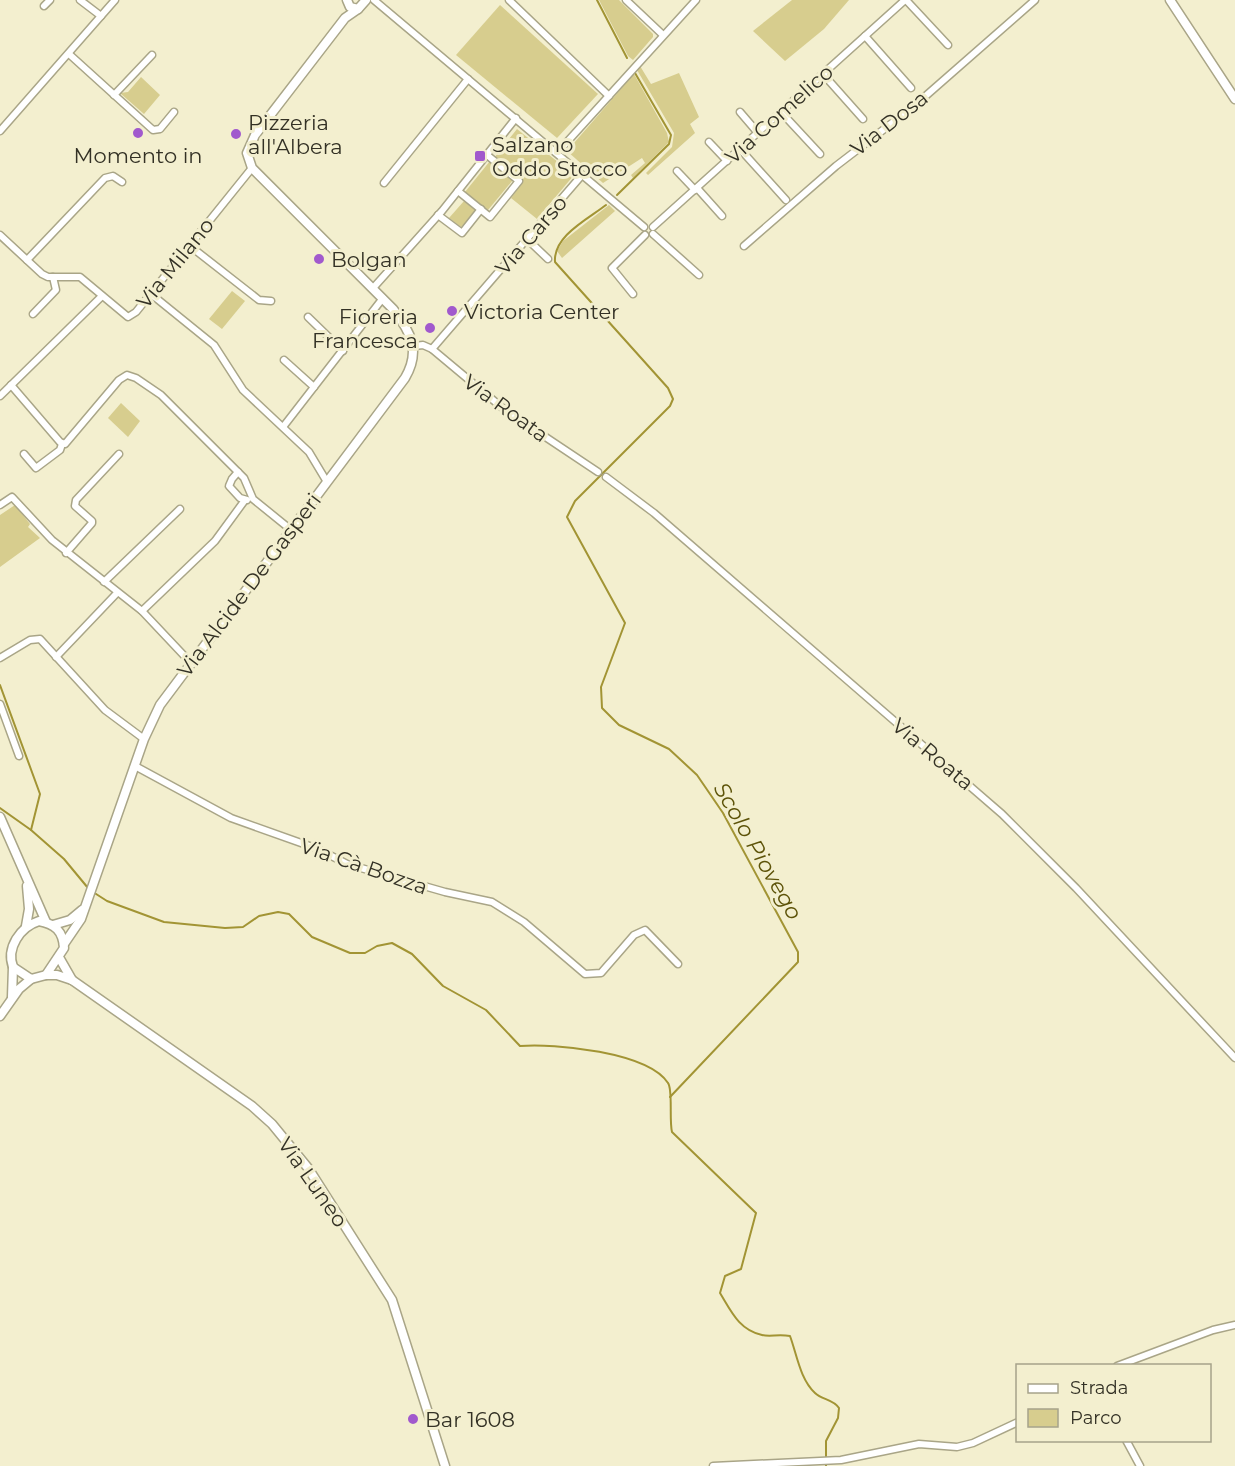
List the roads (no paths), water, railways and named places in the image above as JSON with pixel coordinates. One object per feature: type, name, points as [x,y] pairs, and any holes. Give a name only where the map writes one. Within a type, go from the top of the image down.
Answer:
[{"type":"street","points":[[44,6],[50,0]]},
{"type":"street","points":[[80,0],[101,16]]},
{"type":"street","points":[[0,131],[115,0]]},
{"type":"street","points":[[509,0],[609,96]]},
{"type":"street","points":[[626,0],[663,35]]},
{"type":"street","points":[[557,153],[696,0]]},
{"type":"street","points":[[905,0],[948,45]]},
{"type":"street","name":"Via Comelico","points":[[653,231],[696,189],[905,0]]},
{"type":"street","name":"Via Dosa","points":[[744,246],[836,166],[913,106],[1035,0]]},
{"type":"street","points":[[1170,0],[1235,99]]},
{"type":"street","points":[[345,18],[347,2],[369,3],[516,118],[644,227],[653,231],[699,275]]},
{"type":"street","points":[[369,3],[345,18],[255,135],[247,153],[252,168],[374,287],[408,328],[414,346],[423,345],[432,349]]},
{"type":"street","points":[[865,36],[911,88]]},
{"type":"street","points":[[69,54],[155,130],[160,129],[174,112]]},
{"type":"street","points":[[114,95],[152,55]]},
{"type":"street","points":[[823,74],[863,119]]},
{"type":"street","points":[[384,183],[468,79]]},
{"type":"street","points":[[740,112],[758,133]]},
{"type":"street","points":[[781,112],[820,154]]},
{"type":"street","points":[[374,287],[438,215],[516,118]]},
{"type":"street","points":[[709,142],[727,161]]},
{"type":"street","points":[[740,149],[786,200]]},
{"type":"street","points":[[458,191],[490,217],[519,181],[487,155]]},
{"type":"street","name":"Via Milano","points":[[0,235],[42,274],[53,277],[76,276],[128,317],[136,312],[151,294],[252,168]]},
{"type":"street","points":[[677,171],[722,216]]},
{"type":"street","name":"Via Carso","points":[[432,349],[582,175]]},
{"type":"street","points":[[27,260],[105,178],[113,176],[122,182]]},
{"type":"street","points":[[438,215],[462,233],[481,209]]},
{"type":"street","points":[[644,227],[645,235]]},
{"type":"street","points":[[633,294],[612,268],[645,235],[653,231]]},
{"type":"street","points":[[527,239],[548,260]]},
{"type":"street","points":[[190,246],[259,300],[271,301]]},
{"type":"street","points":[[33,314],[56,290],[53,277]]},
{"type":"street","points":[[151,294],[214,345],[243,390],[313,456],[327,482]]},
{"type":"street","points":[[0,396],[102,296]]},
{"type":"street","points":[[283,427],[383,298]]},
{"type":"street","points":[[308,317],[343,351]]},
{"type":"street","name":"Via Alcide De Gasperi","points":[[64,944],[81,919],[144,739],[160,705],[290,528],[405,378],[413,363],[414,346]]},
{"type":"street","name":"Via Roata","points":[[432,349],[505,410],[598,472]]},
{"type":"street","points":[[284,360],[314,387]]},
{"type":"street","points":[[24,454],[36,468],[60,450],[62,444],[67,442],[119,380],[130,375],[161,395],[247,482],[253,500],[290,528]]},
{"type":"street","points":[[11,385],[62,444]]},
{"type":"street","points":[[66,553],[92,524],[92,521],[75,506],[76,500],[119,454]]},
{"type":"street","points":[[238,472],[229,484],[237,496],[245,500],[253,500]]},
{"type":"street","name":"Via Roata","points":[[606,477],[654,513],[1002,814],[1076,888],[1235,1058]]},
{"type":"street","points":[[0,505],[12,497],[66,553],[142,611],[191,663]]},
{"type":"street","points":[[142,611],[215,541],[245,500]]},
{"type":"street","points":[[104,582],[180,509]]},
{"type":"street","points":[[56,657],[117,593]]},
{"type":"street","points":[[0,658],[37,638],[105,710],[144,739]]},
{"type":"street","points":[[0,704],[19,756]]},
{"type":"street","name":"Via Cà Bozza","points":[[135,766],[231,818],[318,849],[347,864],[445,892],[492,902],[524,922],[585,974],[601,973],[634,935],[645,930],[678,964]]},
{"type":"street","points":[[0,817],[50,924],[62,934],[64,944],[60,959],[46,975]]},
{"type":"street","points":[[11,1000],[13,967],[11,951],[26,926],[29,899],[22,868]]},
{"type":"street","points":[[26,926],[39,921],[50,924],[70,920],[85,907]]},
{"type":"street","points":[[60,959],[72,980]]},
{"type":"street","points":[[13,967],[31,979]]},
{"type":"street","points":[[0,1016],[11,1000],[31,979],[57,975],[72,980]]},
{"type":"street","name":"Via Luneo","points":[[72,980],[252,1106],[272,1124],[308,1168],[392,1300],[445,1466]]},
{"type":"street","points":[[1120,1364],[1213,1330],[1235,1325]]},
{"type":"street","points":[[713,1466],[826,1461],[919,1444],[963,1446],[1016,1422]]},
{"type":"street","points":[[1127,1442],[1140,1466]]},
{"type":"waterway","name":"Scolo Piovego","points":[[597,0],[627,58]]},
{"type":"waterway","name":"Scolo Piovego","points":[[617,195],[669,144],[671,135],[635,73]]},
{"type":"waterway","name":"Scolo Piovego","points":[[606,205],[581,222],[566,236],[556,253],[555,262],[668,388],[673,399],[670,406],[575,501],[567,517],[625,623],[601,687],[602,708],[619,725],[669,749],[697,775],[723,813],[798,952],[798,962],[670,1097]]},
{"type":"waterway","points":[[0,685],[40,794],[31,830]]},
{"type":"waterway","points":[[0,808],[31,830],[64,859],[88,888]]},
{"type":"waterway","points":[[93,892],[107,901],[164,922],[225,928],[243,927],[259,916],[278,912],[289,914],[312,937],[350,953],[365,953],[377,946],[392,943],[412,954],[443,986],[486,1010],[520,1046],[555,1046],[599,1052],[621,1057],[657,1072],[669,1086],[672,1132],[756,1213],[741,1269],[725,1276],[720,1293],[736,1319],[747,1329],[765,1336],[790,1336],[802,1374],[810,1387],[839,1408],[838,1418],[826,1441],[826,1466]]},
{"type":"place","name":"Momento in","points":[[138,133]]},
{"type":"place","name":"Pizzeria all'Albera","points":[[236,134]]},
{"type":"place","name":"Salzano Oddo Stocco","points":[[480,156]]},
{"type":"place","name":"Bolgan","points":[[319,259]]},
{"type":"place","name":"Victoria Center","points":[[452,311]]},
{"type":"place","name":"Fioreria Francesca","points":[[430,328]]},
{"type":"place","name":"Bar 1608","points":[[413,1419]]}]
